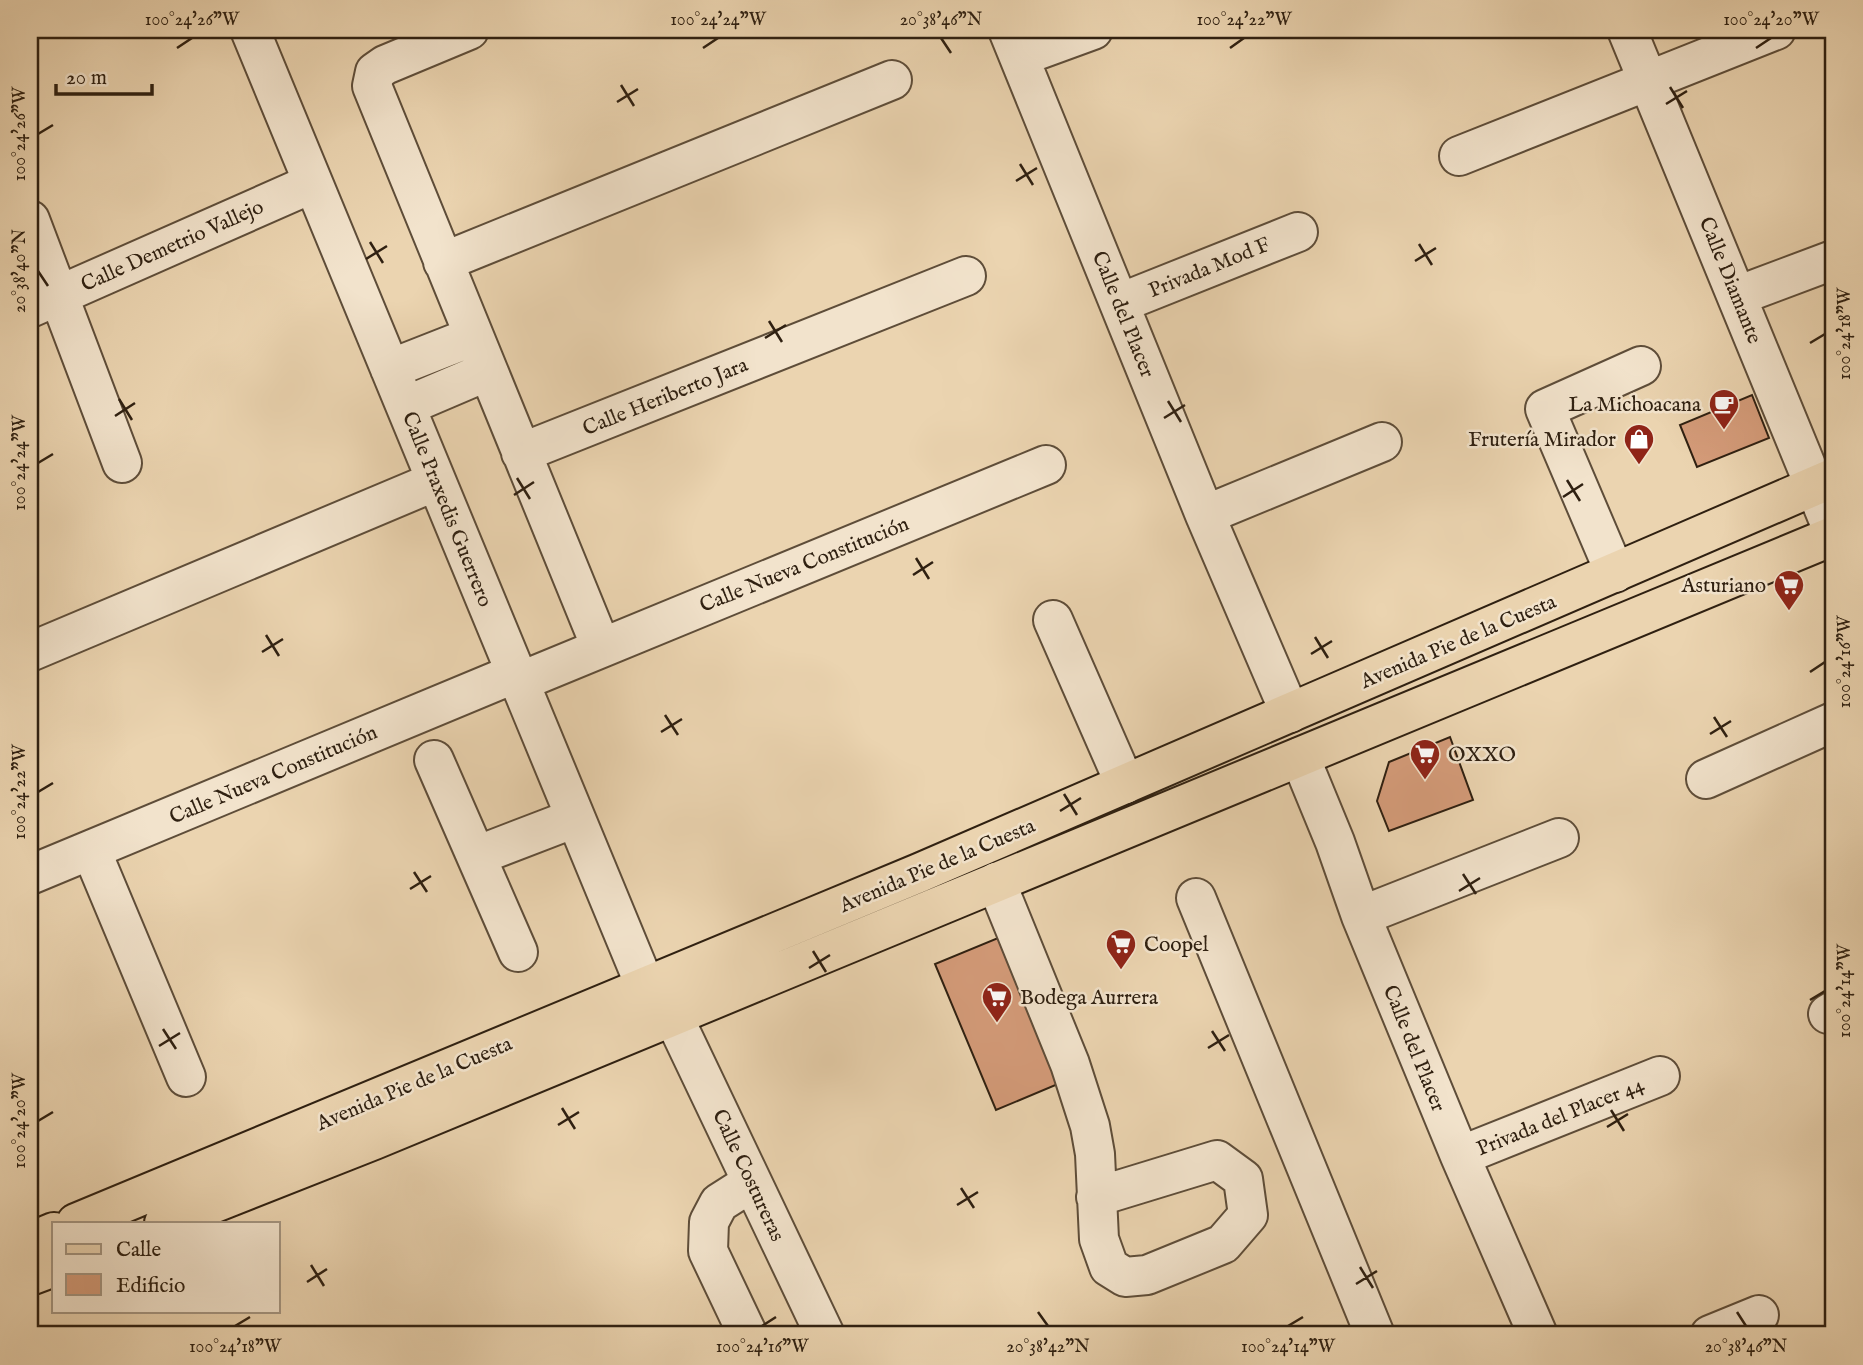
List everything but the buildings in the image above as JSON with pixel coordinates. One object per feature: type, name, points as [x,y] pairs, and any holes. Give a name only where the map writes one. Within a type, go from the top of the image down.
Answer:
[{"type":"main road","name":"Avenida Pie de la Cuesta","points":[[78,1222],[919,873],[1824,482]]},
{"type":"main road","name":"Avenida Pie de la Cuesta","points":[[167,1222],[374,1140],[1833,533]]},
{"type":"main road","points":[[30,1242],[52,1233]]},
{"type":"main road","points":[[30,1276],[52,1268]]},
{"type":"street","name":"Calle Praxedis Guerrero","points":[[250,30],[646,988]]},
{"type":"street","points":[[469,30],[385,65],[376,72],[372,86],[601,648]]},
{"type":"street","points":[[1013,43],[1093,30]]},
{"type":"street","name":"Calle Diamante","points":[[1627,30],[1737,296],[1824,482],[1833,533]]},
{"type":"street","points":[[1459,156],[1776,30]]},
{"type":"street","name":"Calle del Placer","points":[[1013,43],[1205,514],[1290,713]]},
{"type":"street","points":[[443,262],[891,80]]},
{"type":"street","name":"Calle Demetrio Vallejo","points":[[45,301],[313,183]]},
{"type":"street","points":[[30,220],[45,301],[122,463]]},
{"type":"street","name":"Privada Mod F","points":[[1120,303],[1298,232]]},
{"type":"street","points":[[1737,296],[1833,260]]},
{"type":"street","name":"Calle Heriberto Jara","points":[[521,453],[966,276]]},
{"type":"street","points":[[390,369],[474,336]]},
{"type":"street","points":[[1615,573],[1545,409],[1641,366]]},
{"type":"street","points":[[406,406],[488,371]]},
{"type":"street","points":[[1205,514],[1382,442]]},
{"type":"street","name":"Calle Nueva Constitución","points":[[30,875],[518,678],[601,648],[1046,465]]},
{"type":"street","points":[[30,652],[436,481]]},
{"type":"street","points":[[1053,620],[1125,784]]},
{"type":"street","points":[[1706,779],[1833,722]]},
{"type":"street","name":"Calle del Placer","points":[[1300,757],[1335,842],[1360,916],[1538,1335]]},
{"type":"street","points":[[434,760],[518,952]]},
{"type":"street","points":[[476,856],[575,818]]},
{"type":"street","points":[[1360,916],[1559,838]]},
{"type":"street","points":[[91,850],[186,1077]]},
{"type":"street","points":[[996,882],[1070,1064],[1090,1126],[1095,1154],[1096,1198]]},
{"type":"street","points":[[1196,898],[1375,1335]]},
{"type":"street","name":"Calle Costureras","points":[[646,988],[673,1016],[825,1335]]},
{"type":"street","name":"Privada del Placer 44","points":[[1460,1156],[1660,1076]]},
{"type":"street","points":[[748,1335],[708,1251],[708,1232],[709,1222],[719,1203],[752,1182]]},
{"type":"street","points":[[1710,1335],[1759,1315]]},
{"type":"place","name":"La Michoacana","points":[[1724,431]]},
{"type":"place","name":"Frutería Mirador","points":[[1639,466]]},
{"type":"place","name":"Asturiano","points":[[1789,612]]},
{"type":"place","name":"OXXO","points":[[1425,781]]},
{"type":"place","name":"Coopel","points":[[1121,971]]},
{"type":"place","name":"Bodega Aurrera","points":[[997,1024]]}]
